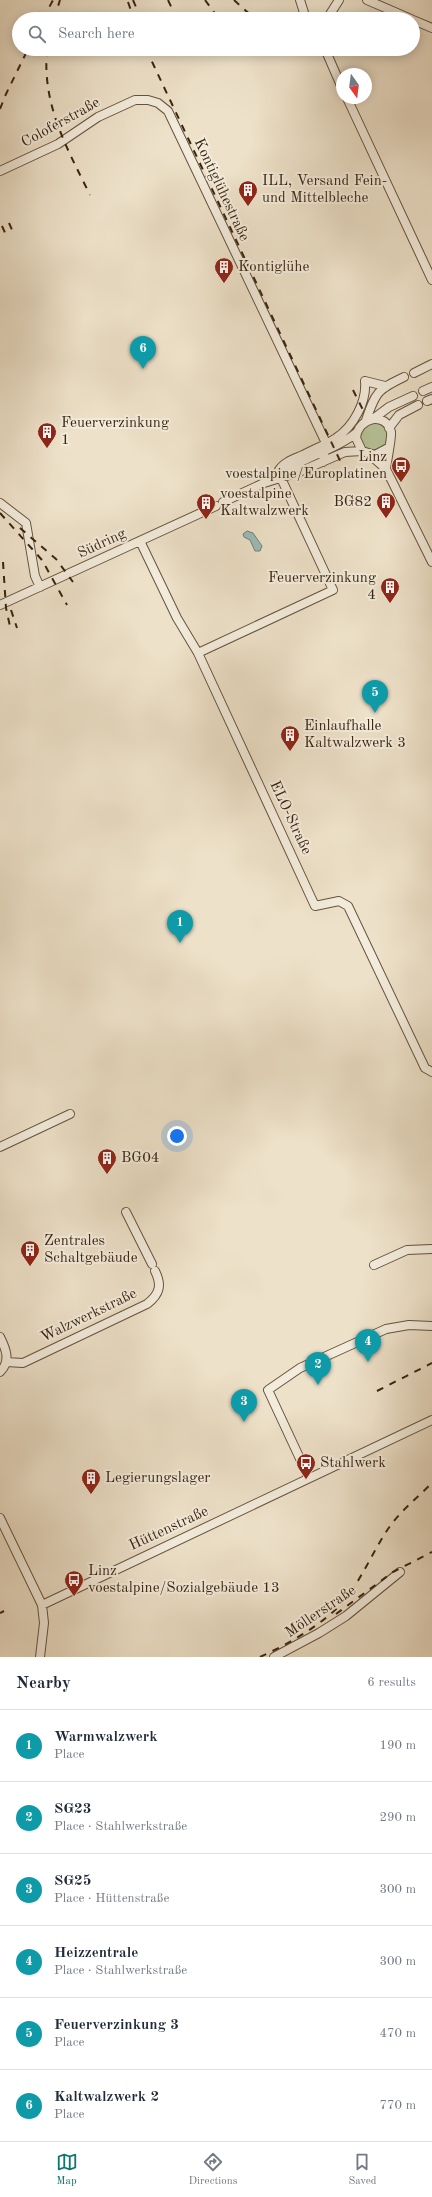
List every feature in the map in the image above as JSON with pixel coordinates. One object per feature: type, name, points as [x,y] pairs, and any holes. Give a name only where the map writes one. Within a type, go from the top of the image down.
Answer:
[{"type":"street","points":[[300,0],[304,12]]},
{"type":"street","points":[[331,12],[339,0]]},
{"type":"street","points":[[367,0],[395,12]]},
{"type":"street","points":[[420,23],[432,28]]},
{"type":"street","points":[[328,56],[336,74]]},
{"type":"street","name":"Coloferstraße","points":[[0,171],[58,144],[98,118],[136,100]]},
{"type":"street","name":"Kontiglühestraße","points":[[136,100],[148,100],[158,103],[168,111],[326,448]]},
{"type":"street","points":[[350,104],[432,280]]},
{"type":"street","points":[[414,373],[432,364]]},
{"type":"street","points":[[367,421],[374,399],[385,386],[404,377]]},
{"type":"street","points":[[323,462],[326,448],[337,438],[355,417],[364,396],[364,381],[385,386]]},
{"type":"street","points":[[423,391],[432,387]]},
{"type":"street","points":[[364,396],[374,399]]},
{"type":"street","points":[[198,652],[333,590],[281,478],[279,470],[282,466],[348,440],[367,421],[389,407],[413,396]]},
{"type":"street","points":[[389,428],[399,415],[418,405]]},
{"type":"street","points":[[355,417],[367,421],[380,420],[389,428],[392,437],[388,448],[386,469]]},
{"type":"street","points":[[356,432],[357,444],[386,469],[432,562]]},
{"type":"street","points":[[366,452],[380,454],[388,448]]},
{"type":"street","name":"Südring","points":[[0,605],[219,504],[281,478],[345,452],[366,452]]},
{"type":"street","points":[[0,503],[26,523],[35,576],[40,587]]},
{"type":"street","name":"ELO-Straße","points":[[140,541],[177,618],[198,652],[315,906],[339,901],[348,906],[425,1068],[432,1072]]},
{"type":"street","points":[[0,1147],[70,1114]]},
{"type":"street","name":"Walzwerkstraße","points":[[6,1362],[23,1363],[147,1304],[154,1298],[160,1285],[153,1267],[126,1212]]},
{"type":"street","points":[[374,1265],[407,1250],[432,1249]]},
{"type":"street","points":[[309,1478],[268,1390],[300,1368],[386,1329],[409,1325],[432,1326]]},
{"type":"street","points":[[0,1337],[6,1351],[6,1362],[0,1372]]},
{"type":"street","name":"Hüttenstraße","points":[[42,1605],[432,1420]]},
{"type":"street","points":[[0,1518],[42,1605],[44,1623],[40,1657]]},
{"type":"street","name":"Möllerstraße","points":[[274,1657],[295,1647],[346,1616],[400,1572]]},
{"type":"green space","points":[[374,423],[384,427],[388,437],[384,447],[374,451],[364,447],[360,437],[364,427]]},
{"type":"water","points":[[247,531],[253,533],[262,546],[260,551],[255,551],[250,540],[244,537],[243,534]]},
{"type":"railway","points":[[47,12],[53,0]]},
{"type":"railway","points":[[56,12],[60,0]]},
{"type":"railway","points":[[133,0],[138,12]]},
{"type":"railway","points":[[168,0],[174,12]]},
{"type":"railway","points":[[205,0],[214,12]]},
{"type":"railway","points":[[234,0],[247,12]]},
{"type":"railway","points":[[128,2],[132,12]]},
{"type":"railway","points":[[0,109],[25,56]]},
{"type":"railway","points":[[47,56],[48,89],[52,107],[72,159],[90,195]]},
{"type":"railway","points":[[149,56],[343,467]]},
{"type":"railway","points":[[9,223],[13,232]]},
{"type":"railway","points":[[2,226],[6,235]]},
{"type":"railway","points":[[353,390],[363,410]]},
{"type":"railway","points":[[0,513],[42,560],[67,605]]},
{"type":"railway","points":[[20,528],[56,559],[73,582]]},
{"type":"railway","points":[[3,562],[6,608],[11,631]]},
{"type":"railway","points":[[11,610],[17,628]]},
{"type":"railway","points":[[377,1391],[432,1363]]},
{"type":"railway","points":[[260,1657],[303,1634],[323,1620],[341,1604],[354,1587],[391,1525],[402,1512],[432,1483]]},
{"type":"railway","points":[[336,1614],[393,1572],[432,1552]]},
{"type":"railway","points":[[0,1613],[4,1611]]},
{"type":"place","name":"ILL, Versand Fein- und Mittelbleche","points":[[248,207]]},
{"type":"place","name":"Kontiglühe","points":[[224,284]]},
{"type":"place","name":"Kaltwalzwerk 2","points":[[143,369]]},
{"type":"place","name":"Feuerverzinkung 1","points":[[47,449]]},
{"type":"place","name":"Linz voestalpine/Europlatinen","points":[[401,483]]},
{"type":"place","name":"BG82","points":[[386,519]]},
{"type":"place","name":"voestalpine Kaltwalzwerk","points":[[206,520]]},
{"type":"place","name":"Feuerverzinkung 4","points":[[390,604]]},
{"type":"place","name":"Feuerverzinkung 3","points":[[375,713]]},
{"type":"place","name":"Einlaufhalle Kaltwalzwerk 3","points":[[290,752]]},
{"type":"place","name":"Warmwalzwerk","points":[[180,943]]},
{"type":"place","name":"BG04","points":[[107,1175]]},
{"type":"place","name":"Zentrales Schaltgebäude","points":[[30,1267]]},
{"type":"place","name":"Heizzentrale","points":[[368,1362]]},
{"type":"place","name":"SG23","points":[[318,1385]]},
{"type":"place","name":"SG25","points":[[244,1422]]},
{"type":"place","name":"Stahlwerk","points":[[306,1480]]},
{"type":"place","name":"Legierungslager","points":[[91,1495]]},
{"type":"place","name":"Linz voestalpine/Sozialgebäude 13","points":[[74,1597]]}]
